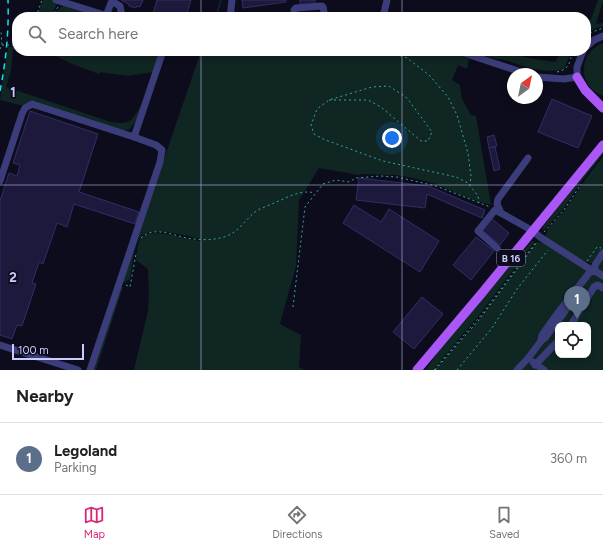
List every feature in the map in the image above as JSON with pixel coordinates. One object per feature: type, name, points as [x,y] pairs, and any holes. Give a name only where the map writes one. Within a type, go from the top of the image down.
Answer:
[{"type":"main road","points":[[578,77],[584,90],[603,108]]},
{"type":"main road","points":[[590,95],[603,100]]},
{"type":"main road","name":"B 16","points":[[417,370],[537,237],[603,145]]},
{"type":"street","points":[[231,12],[232,0]]},
{"type":"street","points":[[384,12],[386,0]]},
{"type":"street","points":[[60,1],[95,12]]},
{"type":"street","points":[[109,12],[111,3],[116,3],[120,6],[121,12]]},
{"type":"street","points":[[294,12],[296,8],[322,6],[324,7],[324,12]]},
{"type":"street","points":[[591,43],[603,36]]},
{"type":"street","points":[[134,137],[161,56]]},
{"type":"street","points":[[473,56],[509,68]]},
{"type":"street","points":[[543,77],[564,79],[578,77],[577,67],[581,56]]},
{"type":"street","points":[[0,181],[22,114],[25,108],[30,105],[36,104],[134,137],[160,148],[162,154],[90,370]]},
{"type":"street","points":[[498,212],[498,199],[528,158]]},
{"type":"street","points":[[498,212],[603,276]]},
{"type":"street","points":[[497,248],[478,231],[498,212]]},
{"type":"street","points":[[594,271],[595,265],[603,253]]},
{"type":"street","points":[[517,370],[545,338],[572,303],[576,292],[588,274],[594,271]]},
{"type":"street","points":[[573,322],[594,287],[598,285],[603,288]]},
{"type":"street","points":[[535,365],[555,344]]},
{"type":"street","points":[[0,345],[78,370]]},
{"type":"street","points":[[529,357],[535,365],[544,370]]},
{"type":"path","points":[[38,12],[42,0]]},
{"type":"path","points":[[54,12],[60,1]]},
{"type":"path","points":[[591,33],[603,28]]},
{"type":"path","points":[[0,49],[2,45],[1,31]]},
{"type":"path","points":[[2,45],[12,45]]},
{"type":"path","points":[[401,56],[407,58],[429,75],[448,97],[457,115],[468,153],[471,176],[470,186]]},
{"type":"path","points":[[557,72],[567,68],[571,56]]},
{"type":"path","points":[[329,100],[368,100],[381,107],[421,141],[428,141],[432,132],[407,98],[389,86],[372,87],[329,100],[317,109],[311,125],[314,134],[323,139],[383,161],[456,177],[468,183],[478,196],[479,203]]},
{"type":"path","points":[[293,307],[304,207],[323,184],[329,181],[336,180],[349,182],[356,178],[392,176],[421,182],[479,203],[498,212]]},
{"type":"path","points":[[435,370],[482,314],[537,237],[564,210],[582,183]]},
{"type":"path","points":[[140,239],[150,232],[163,232],[193,239],[210,241],[225,237],[240,228],[256,212],[291,195],[309,191],[315,193]]},
{"type":"path","points":[[435,370],[479,320],[537,237]]},
{"type":"path","points":[[584,264],[597,247],[603,249]]},
{"type":"path","points":[[457,370],[492,328],[517,289],[548,250]]},
{"type":"path","points":[[120,283],[130,287],[136,253]]},
{"type":"green space","points":[[43,0],[53,0],[57,2],[53,12],[39,12]]},
{"type":"green space","points":[[598,0],[603,0],[596,24],[603,23],[603,26],[591,31],[591,19]]},
{"type":"green space","points":[[63,6],[66,6],[87,12],[56,12]]},
{"type":"green space","points":[[603,43],[603,96],[595,92],[585,78],[585,61],[588,56],[591,56],[591,52],[595,47]]},
{"type":"green space","points":[[8,47],[12,47],[11,70],[6,87],[111,122],[126,123],[132,119],[141,106],[136,121],[130,129],[123,131],[0,100]]},
{"type":"green space","points":[[56,56],[158,56],[153,72],[128,76],[100,72],[99,74],[72,64]]},
{"type":"green space","points":[[199,56],[461,56],[469,59],[467,69],[458,65],[452,80],[460,85],[462,99],[471,115],[476,116],[491,205],[467,198],[436,184],[413,178],[396,175],[359,175],[319,168],[299,200],[296,266],[280,324],[301,335],[299,367],[305,370],[134,370],[148,311],[149,293],[148,269],[136,260],[137,249],[141,238],[153,233],[161,233],[201,241],[202,239],[158,231],[143,234],[135,248],[130,279],[122,282]]},
{"type":"green space","points":[[486,56],[522,56],[554,62],[558,56],[570,56],[564,69],[556,71],[543,70],[543,68],[533,68]]},
{"type":"green space","points":[[603,150],[603,154],[580,183],[564,208],[543,231],[543,227]]},
{"type":"green space","points":[[603,157],[603,370],[435,370],[479,320],[537,242],[545,243],[588,270],[592,263],[582,261],[546,238],[550,226],[565,210]]},
{"type":"green space","points":[[532,241],[535,241],[480,314],[433,370],[426,370],[438,351]]},
{"type":"green space","points":[[121,287],[123,287],[96,370],[92,370]]},
{"type":"building","points":[[121,0],[143,0],[140,7],[137,6],[136,8],[129,6],[129,4]]},
{"type":"building","points":[[157,0],[191,0],[187,12],[153,12]]},
{"type":"building","points":[[242,0],[286,0],[286,2],[243,8]]},
{"type":"building","points":[[300,0],[315,0],[315,6],[300,6]]},
{"type":"building","points":[[552,99],[592,116],[578,148],[538,132]]},
{"type":"building","points":[[30,111],[98,134],[79,192],[139,212],[135,224],[74,204],[67,227],[57,223],[43,264],[39,262],[32,283],[36,284],[22,326],[17,325],[12,339],[0,335],[0,201],[9,173],[17,176],[20,165],[13,163]]},
{"type":"building","points":[[494,135],[497,146],[489,148],[487,137]]},
{"type":"building","points":[[495,147],[500,169],[494,171],[489,148]]},
{"type":"building","points":[[359,178],[428,186],[485,210],[482,218],[427,194],[425,208],[356,200]]},
{"type":"building","points":[[354,205],[381,222],[389,209],[439,241],[420,272],[343,223]]},
{"type":"building","points":[[491,218],[509,233],[500,245],[482,230]]},
{"type":"building","points":[[476,237],[494,251],[471,280],[453,265]]},
{"type":"building","points":[[422,297],[443,314],[414,349],[393,332]]},
{"type":"waterway","points":[[217,12],[221,0]]},
{"type":"railway","points":[[0,91],[7,46],[8,0]]},
{"type":"place","name":"Legoland","points":[[577,319]]}]
